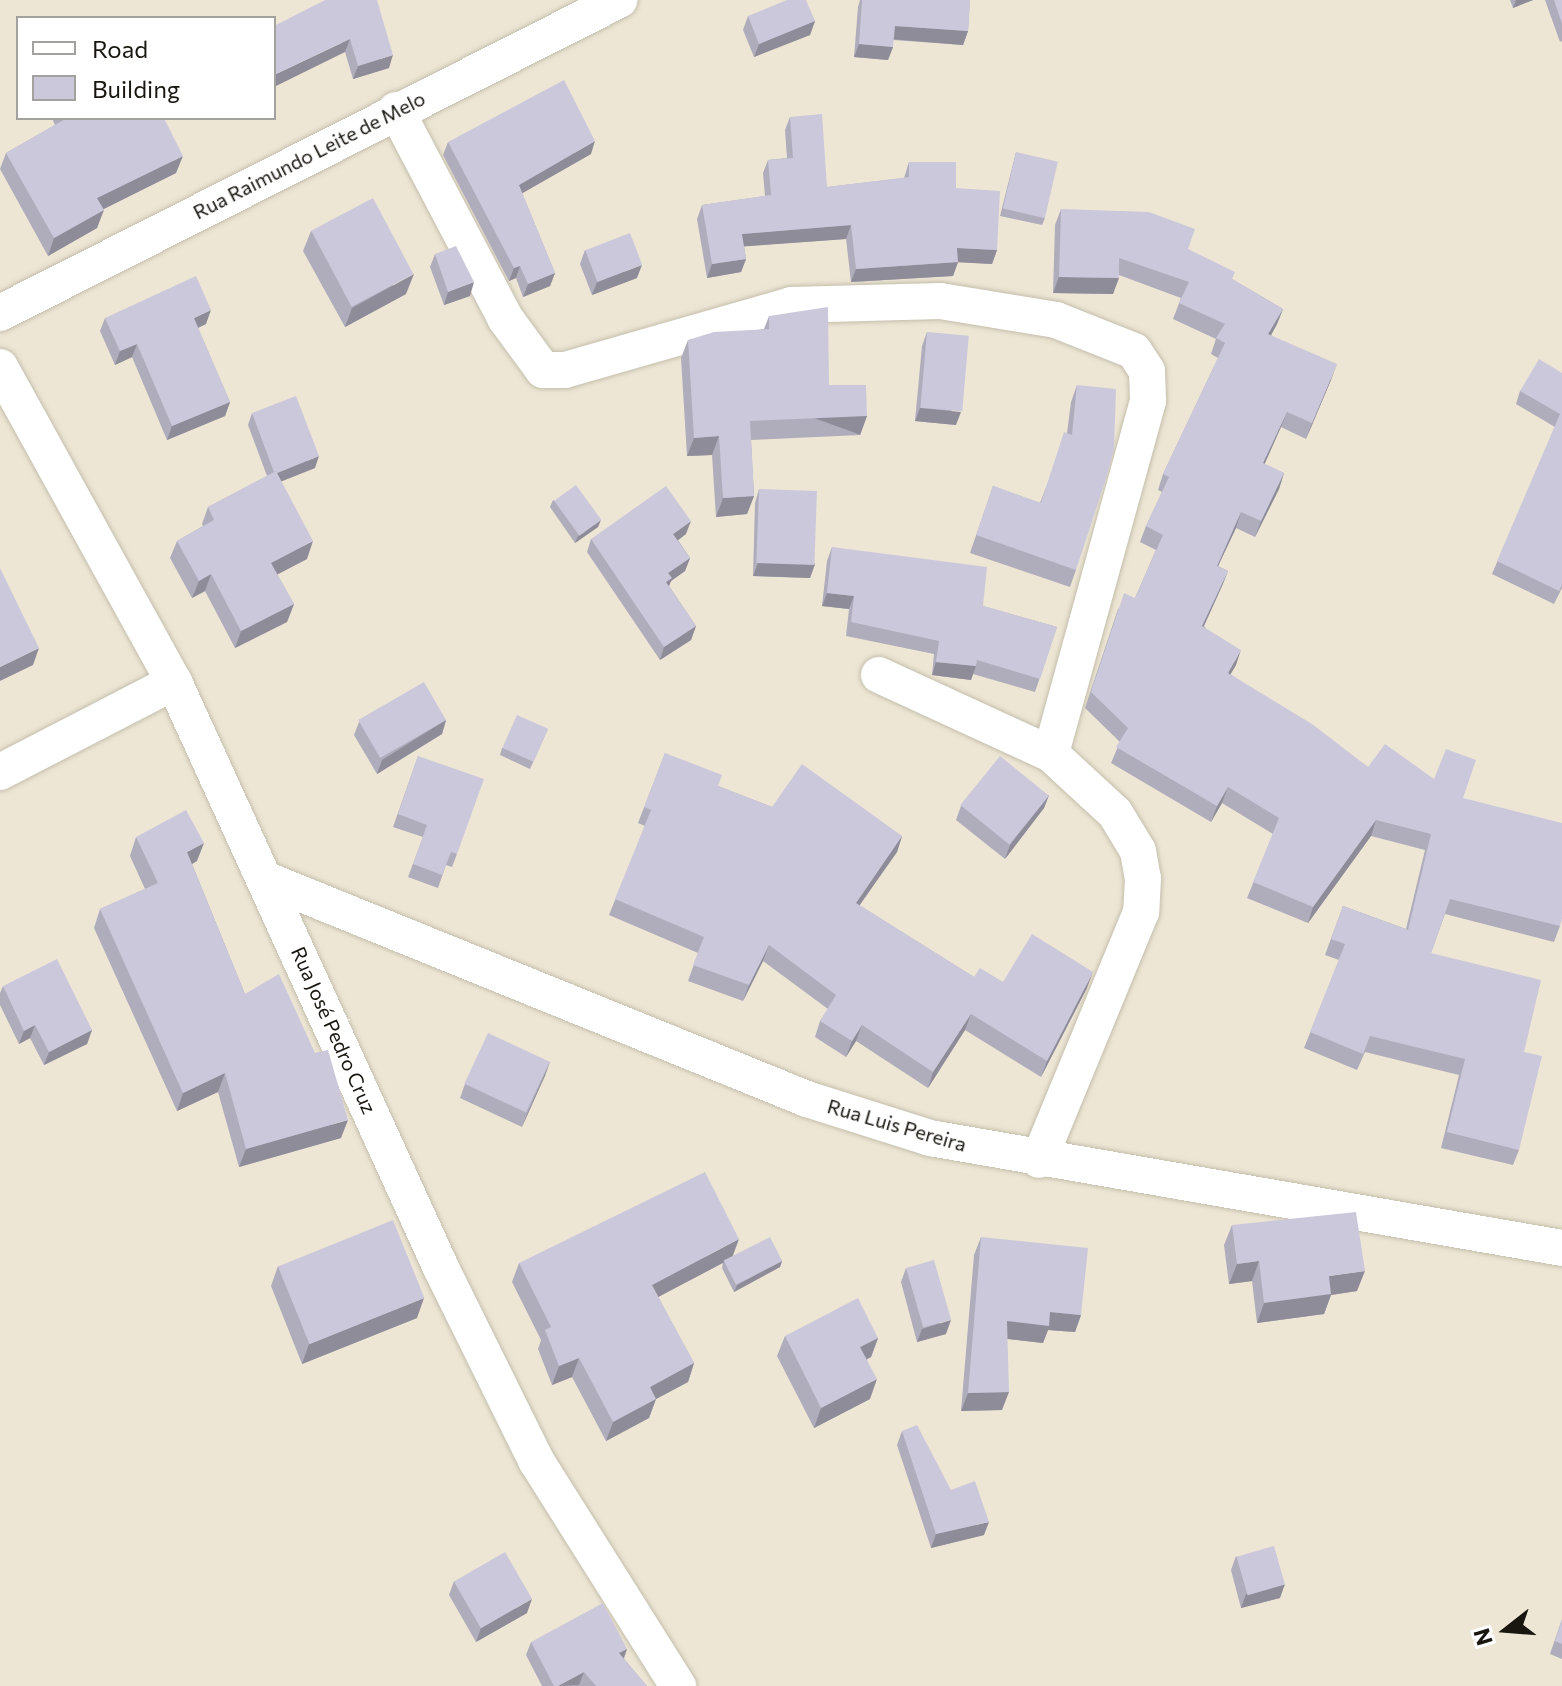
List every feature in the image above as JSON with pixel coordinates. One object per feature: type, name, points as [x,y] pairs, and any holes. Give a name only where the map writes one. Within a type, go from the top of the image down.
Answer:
[{"type":"street","name":"Rua Raimundo Leite de Melo","points":[[0,313],[396,110],[619,0]]},
{"type":"street","points":[[396,110],[505,318],[543,370],[565,370],[806,305],[940,301],[1056,320],[1134,351],[1147,371],[1148,401],[1051,754]]},
{"type":"street","name":"Rua José Pedro Cruz","points":[[0,367],[174,682],[267,880],[441,1268],[537,1462],[678,1686]]},
{"type":"street","points":[[879,675],[1051,754],[1115,813],[1138,851],[1143,878],[1141,912],[1039,1160]]},
{"type":"street","points":[[0,772],[174,682]]},
{"type":"street","name":"Rua Luis Pereira","points":[[267,880],[807,1099],[930,1138],[1039,1160],[1126,1170],[1560,1237]]},
{"type":"building","points":[[325,0],[377,0],[393,55],[358,66],[350,39],[276,74],[276,25]]},
{"type":"building","points":[[787,0],[806,0],[815,21],[759,44],[748,16]]},
{"type":"building","points":[[862,0],[970,0],[968,31],[895,26],[893,47],[859,44]]},
{"type":"building","points":[[1554,0],[1562,0],[1562,24]]},
{"type":"building","points":[[564,80],[595,141],[519,185],[555,273],[528,284],[520,266],[514,268],[448,142]]},
{"type":"building","points":[[822,114],[827,187],[909,177],[909,162],[956,162],[956,188],[1000,191],[997,250],[957,248],[958,262],[856,269],[851,225],[742,234],[746,259],[712,264],[702,205],[771,195],[768,160],[793,158],[790,117]]},
{"type":"building","points":[[64,120],[165,120],[183,156],[97,198],[104,210],[54,238],[6,153]]},
{"type":"building","points":[[1016,152],[1058,162],[1045,218],[1003,209]]},
{"type":"building","points":[[373,198],[413,274],[352,307],[311,231]]},
{"type":"building","points":[[1061,209],[1149,212],[1195,229],[1188,249],[1235,272],[1232,279],[1283,309],[1268,334],[1337,364],[1312,423],[1287,412],[1263,463],[1284,473],[1261,521],[1241,512],[1217,566],[1228,571],[1202,626],[1241,650],[1228,673],[1312,724],[1368,767],[1385,744],[1434,779],[1446,749],[1476,760],[1463,798],[1562,823],[1560,926],[1450,899],[1431,953],[1541,980],[1524,1052],[1542,1056],[1519,1150],[1447,1132],[1465,1059],[1370,1036],[1363,1054],[1310,1032],[1345,944],[1331,939],[1343,906],[1408,930],[1431,834],[1376,820],[1313,907],[1253,882],[1279,818],[1228,787],[1217,806],[1116,747],[1128,728],[1091,692],[1124,593],[1135,598],[1163,535],[1146,526],[1169,477],[1163,474],[1225,343],[1216,338],[1225,324],[1179,303],[1189,282],[1119,258],[1119,278],[1059,277]]},
{"type":"building","points":[[630,233],[642,265],[597,282],[585,250]]},
{"type":"building","points":[[456,246],[474,282],[448,292],[435,254]]},
{"type":"building","points":[[196,276],[211,310],[194,318],[230,402],[172,426],[137,344],[120,351],[105,318]]},
{"type":"building","points":[[828,307],[829,385],[866,385],[867,416],[750,421],[754,496],[723,498],[719,436],[694,438],[688,340],[714,332],[769,329],[769,316]]},
{"type":"building","points":[[927,332],[969,336],[962,411],[920,408]]},
{"type":"building","points":[[1539,359],[1562,373],[1562,585],[1559,591],[1497,561],[1560,414],[1520,391]]},
{"type":"building","points":[[1077,385],[1116,389],[1114,450],[1076,570],[976,535],[993,486],[1041,503],[1064,432],[1072,435]]},
{"type":"building","points":[[296,396],[319,456],[277,473],[252,413]]},
{"type":"building","points":[[276,471],[313,541],[271,563],[294,604],[241,631],[211,574],[199,581],[177,541],[214,520],[208,507]]},
{"type":"building","points":[[576,485],[601,520],[579,536],[554,501]]},
{"type":"building","points":[[666,486],[691,521],[673,534],[690,558],[668,573],[672,578],[666,582],[696,626],[664,647],[591,539]]},
{"type":"building","points":[[759,489],[817,491],[814,565],[756,563]]},
{"type":"building","points":[[832,547],[987,567],[983,606],[1057,627],[1040,679],[977,660],[976,666],[936,662],[939,641],[851,622],[854,596],[827,593]]},
{"type":"building","points":[[0,568],[39,648],[0,667]]},
{"type":"building","points":[[424,682],[446,720],[380,758],[358,720]]},
{"type":"building","points":[[517,715],[548,729],[533,762],[502,748]]},
{"type":"building","points":[[665,753],[722,775],[718,786],[772,807],[802,764],[902,836],[856,903],[974,977],[980,968],[1003,982],[1032,934],[1093,972],[1047,1061],[971,1014],[933,1072],[862,1025],[852,1041],[820,1021],[836,995],[769,945],[749,985],[693,965],[704,937],[615,899],[651,810],[644,807]]},
{"type":"building","points":[[418,756],[484,779],[457,854],[451,852],[442,875],[413,864],[427,825],[398,814]]},
{"type":"building","points":[[1000,756],[1049,796],[1009,845],[960,805]]},
{"type":"building","points":[[186,810],[204,843],[187,852],[245,994],[279,974],[315,1053],[328,1050],[348,1120],[246,1149],[225,1073],[183,1093],[100,909],[158,883],[136,837]]},
{"type":"building","points":[[57,959],[92,1030],[49,1052],[35,1025],[24,1031],[3,986]]},
{"type":"building","points":[[488,1033],[550,1062],[526,1112],[464,1084]]},
{"type":"building","points":[[705,1172],[739,1239],[652,1285],[694,1363],[650,1387],[656,1399],[613,1422],[579,1358],[559,1366],[545,1330],[551,1327],[519,1263]]},
{"type":"building","points":[[1356,1212],[1365,1271],[1329,1276],[1331,1294],[1264,1303],[1259,1261],[1237,1264],[1232,1225]]},
{"type":"building","points":[[393,1220],[424,1298],[309,1344],[278,1266]]},
{"type":"building","points":[[770,1237],[782,1261],[736,1285],[724,1261]]},
{"type":"building","points":[[981,1237],[1088,1248],[1081,1315],[1050,1312],[1049,1326],[1007,1321],[1009,1392],[968,1393]]},
{"type":"building","points":[[934,1260],[951,1320],[923,1328],[906,1268]]},
{"type":"building","points":[[858,1298],[878,1338],[860,1347],[877,1379],[821,1408],[785,1336]]},
{"type":"building","points":[[917,1425],[951,1490],[975,1481],[989,1522],[936,1534],[902,1431]]},
{"type":"building","points":[[1274,1546],[1285,1584],[1248,1595],[1237,1557]]},
{"type":"building","points":[[505,1552],[532,1599],[481,1628],[454,1581]]},
{"type":"building","points":[[603,1603],[627,1649],[619,1653],[647,1686],[596,1686],[584,1672],[554,1686],[531,1642]]},
{"type":"building","points":[[1562,1620],[1562,1644],[1555,1641]]}]
